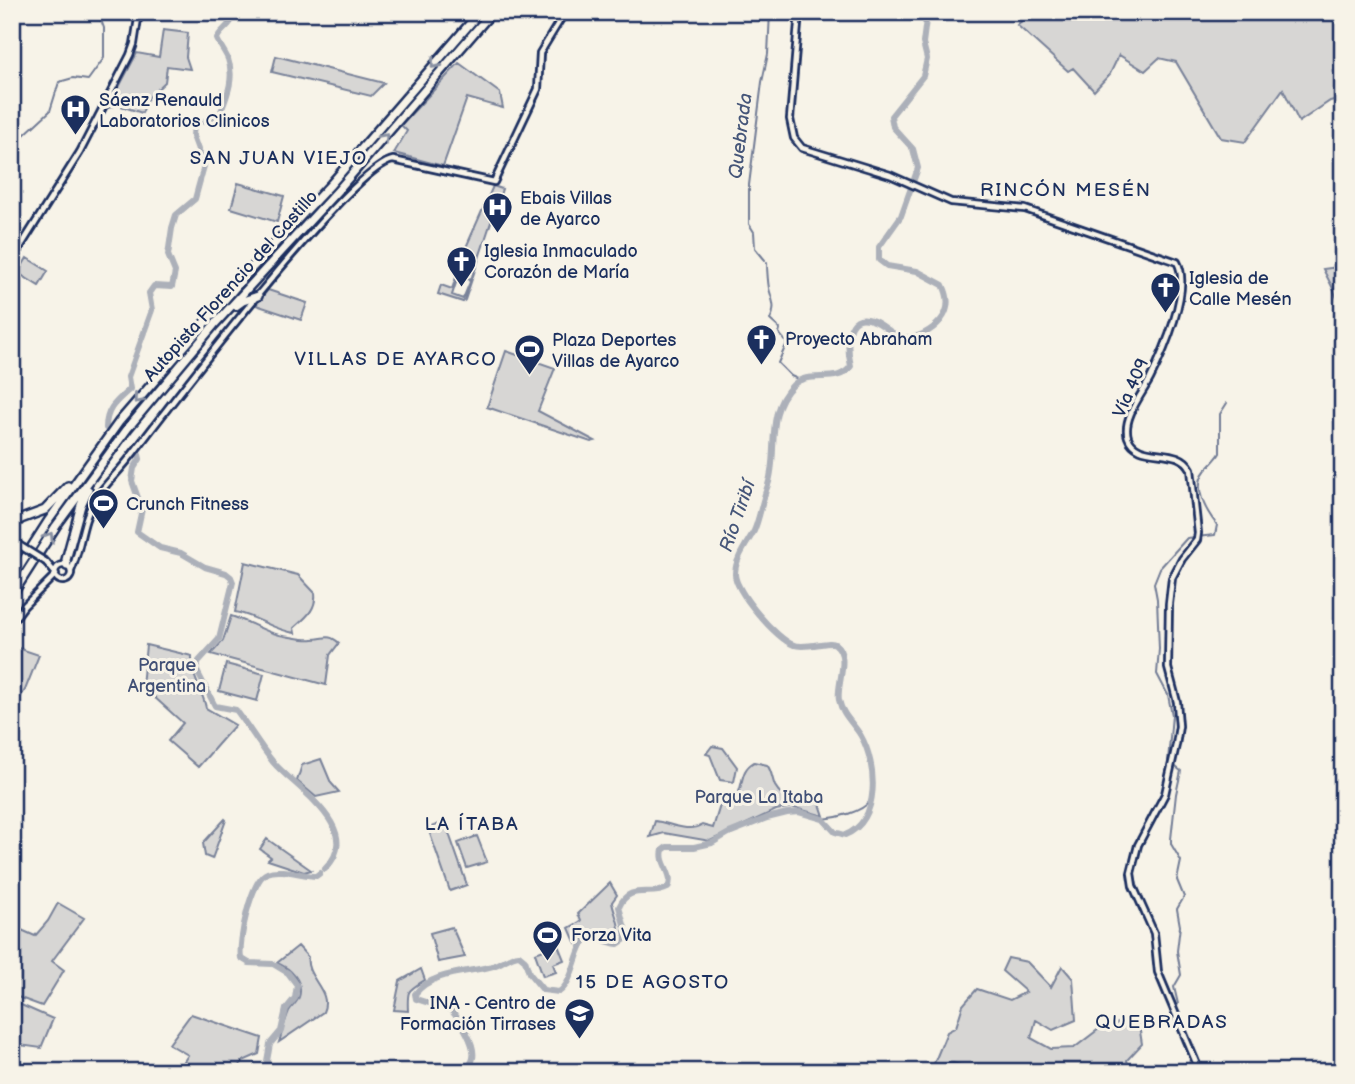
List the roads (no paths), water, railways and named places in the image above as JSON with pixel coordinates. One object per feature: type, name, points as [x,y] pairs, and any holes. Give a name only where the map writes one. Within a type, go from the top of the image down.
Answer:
[{"type":"highway","name":"Autopista Florencio del Castillo","points":[[12,578],[48,520],[119,422],[480,12]]},
{"type":"highway","name":"Autopista Florencio del Castillo","points":[[12,594],[56,526],[128,428],[214,325],[339,189],[492,12]]},
{"type":"highway","points":[[335,207],[339,189]]},
{"type":"highway","points":[[214,325],[243,301],[258,296]]},
{"type":"highway","points":[[12,526],[21,519],[45,510],[84,471]]},
{"type":"highway","points":[[68,567],[66,560],[83,499],[97,472]]},
{"type":"street","points":[[12,260],[93,128],[130,55],[139,12]]},
{"type":"street","points":[[47,563],[56,576],[66,580],[68,567],[88,514],[99,494],[258,296],[335,207],[377,168],[386,161],[393,160],[494,182],[538,89],[540,53],[565,12]]},
{"type":"street","name":"Vía 409","points":[[799,12],[790,119],[797,144],[807,151],[871,168],[958,203],[1025,209],[1177,261],[1181,271],[1181,288],[1172,323],[1158,361],[1127,426],[1132,446],[1173,456],[1188,464],[1198,523],[1197,540],[1172,578],[1169,604],[1168,668],[1177,702],[1179,726],[1176,745],[1165,794],[1138,845],[1131,873],[1133,886],[1154,933],[1157,972],[1200,1072]]},
{"type":"street","points":[[12,540],[47,563],[68,567]]},
{"type":"street","points":[[12,622],[23,606],[56,576],[58,568],[68,567]]},
{"type":"waterway","points":[[12,146],[50,111],[59,82],[73,78],[88,80],[104,58],[104,28],[98,12]]},
{"type":"waterway","points":[[106,428],[110,410],[130,389],[128,377],[152,310],[149,293],[154,286],[172,287],[175,272],[168,255],[172,228],[176,215],[195,199],[204,166],[193,136],[194,122],[205,121],[220,114],[229,87],[230,66],[217,39],[231,22],[235,12]]},
{"type":"waterway","name":"Quebrada","points":[[765,260],[755,248],[754,232],[749,224],[749,185],[768,54],[770,12]]},
{"type":"waterway","name":"Río Tiribí","points":[[463,1072],[473,1058],[470,1039],[451,1010],[416,999],[415,994],[422,986],[441,977],[493,966],[519,955],[525,960],[529,973],[543,990],[559,992],[565,987],[586,940],[594,938],[618,944],[624,940],[625,928],[619,907],[624,899],[635,893],[668,888],[670,878],[662,855],[667,847],[694,847],[712,843],[729,833],[787,813],[799,812],[823,819],[835,832],[845,835],[857,828],[865,818],[872,791],[870,761],[861,736],[845,715],[839,700],[843,663],[840,649],[832,643],[794,645],[778,635],[749,603],[735,574],[739,557],[756,526],[768,485],[775,421],[784,396],[800,380],[839,375],[851,366],[850,332],[857,320],[874,321],[898,336],[907,338],[933,328],[946,312],[947,298],[943,285],[917,271],[887,266],[879,260],[879,247],[901,216],[918,168],[913,149],[893,127],[891,116],[923,76],[927,59],[923,43],[927,12]]},
{"type":"waterway","name":"Quebrada","points":[[767,263],[773,306],[770,320],[780,329],[779,333],[787,343],[778,363],[791,376],[800,380]]},
{"type":"waterway","points":[[1176,1009],[1178,1004],[1174,987],[1181,975],[1177,951],[1180,926],[1177,909],[1184,897],[1177,880],[1181,861],[1171,839],[1181,771],[1168,761],[1172,715],[1168,695],[1157,674],[1159,649],[1154,583],[1160,568],[1187,538],[1215,535],[1217,525],[1202,499],[1200,484],[1201,477],[1220,453],[1220,414],[1227,403]]},
{"type":"waterway","points":[[139,455],[132,481],[142,509],[137,532],[160,548],[181,553],[205,567],[226,573],[233,582],[219,639],[199,661],[196,669],[215,706],[236,710],[273,762],[323,810],[337,839],[335,854],[325,869]]},
{"type":"waterway","points":[[823,819],[842,816],[870,801]]},
{"type":"waterway","points":[[270,1044],[281,1031],[286,1009],[295,998],[297,985],[288,973],[273,964],[249,963],[241,958],[242,939],[251,898],[261,878],[267,873],[285,871],[316,876],[320,873]]},
{"type":"waterway","points":[[1173,1014],[1190,1055],[1189,1072]]},
{"type":"waterway","points":[[269,1072],[267,1061],[270,1045]]},
{"type":"place","name":"Sáenz Renauld Laboratorios Clinicos","points":[[76,137]]},
{"type":"place","name":"Ebais Villas de Ayarco","points":[[497,235]]},
{"type":"place","name":"Iglesia Inmaculado Corazón de María","points":[[461,288]]},
{"type":"place","name":"Iglesia de Calle Mesén","points":[[1166,315]]},
{"type":"place","name":"Proyecto Abraham","points":[[762,366]]},
{"type":"place","name":"Plaza Deportes Villas de Ayarco","points":[[529,377]]},
{"type":"place","name":"Crunch Fitness","points":[[103,531]]},
{"type":"place","name":"Forza Vita","points":[[548,962]]},
{"type":"place","name":"INA - Centro de Formación Tirrases","points":[[579,1040]]},
{"type":"district","name":"SAN JUAN VIEJO","points":[[279,158]]},
{"type":"district","name":"RINCÓN MESÉN","points":[[1066,190]]},
{"type":"district","name":"VILLAS DE AYARCO","points":[[396,359]]},
{"type":"district","name":"LA ÍTABA","points":[[472,824]]},
{"type":"district","name":"15 DE AGOSTO","points":[[653,982]]},
{"type":"district","name":"QUEBRADAS","points":[[1162,1022]]},
{"type":"park label","name":"Parque Argentina","points":[[167,675]]},
{"type":"park label","name":"Parque La Itaba","points":[[759,797]]}]
